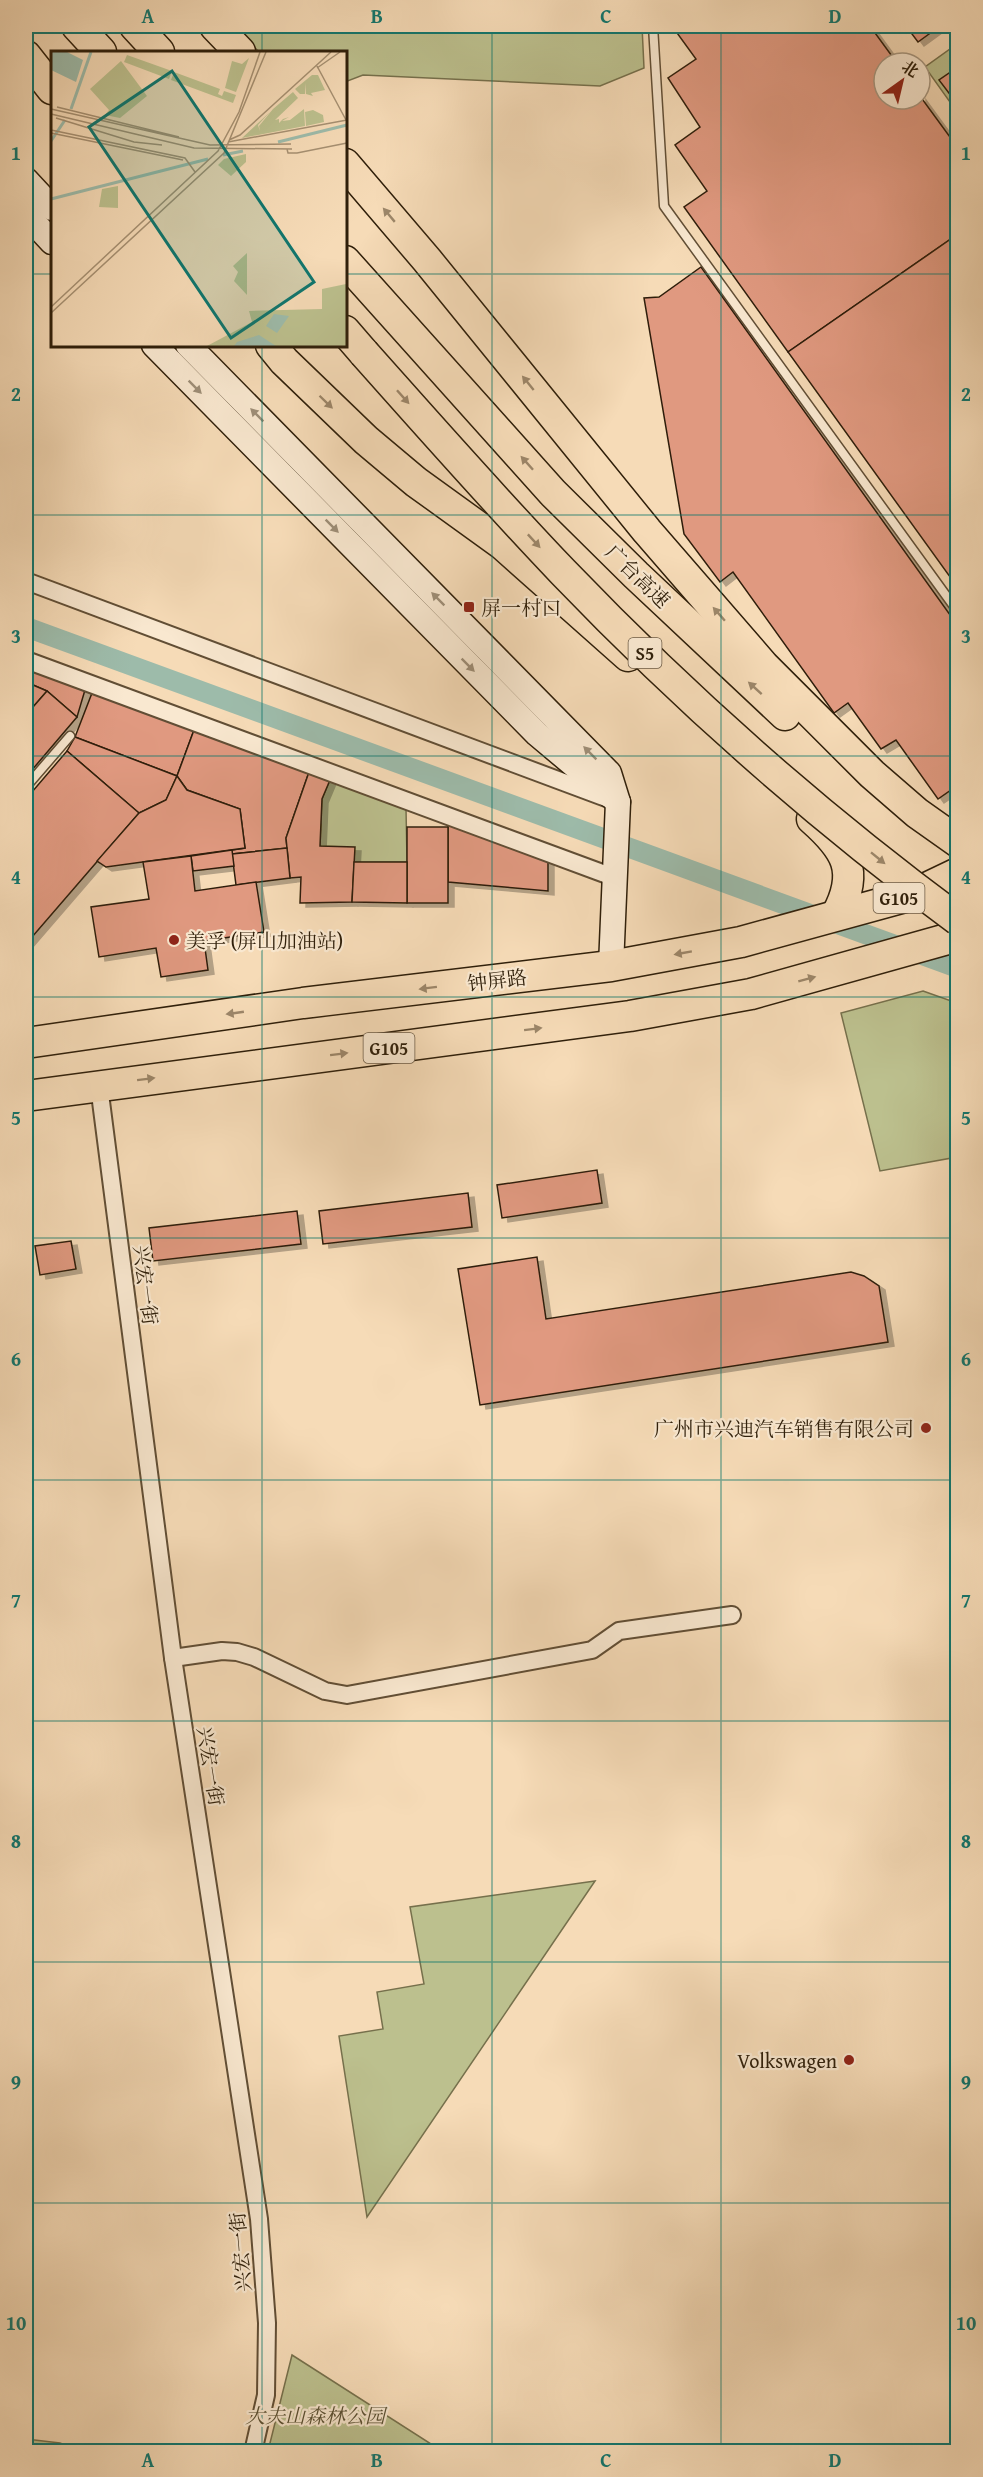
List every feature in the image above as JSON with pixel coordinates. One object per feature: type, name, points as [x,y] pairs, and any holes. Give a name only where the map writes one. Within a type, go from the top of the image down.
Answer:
[{"type":"highway","points":[[77,26],[100,51]]},
{"type":"highway","points":[[135,26],[158,51]]},
{"type":"highway","points":[[215,26],[239,51]]},
{"type":"highway","points":[[26,56],[51,88]]},
{"type":"highway","points":[[346,165],[427,260],[647,531],[764,666],[872,774],[917,813],[957,842]]},
{"type":"highway","name":"广台高速","points":[[346,262],[554,493],[636,575],[884,805],[957,864]]},
{"type":"highway","name":"S5","points":[[346,332],[494,498],[625,633],[739,741],[874,856],[956,932]]},
{"type":"highway","points":[[278,353],[366,440],[417,482],[502,544],[826,831],[838,845],[848,863],[847,895],[837,914]]},
{"type":"highway","name":"钟屏路","points":[[26,1043],[303,1003],[611,966],[741,942],[912,895],[957,873]]},
{"type":"highway","name":"G105","points":[[26,1096],[630,1016],[751,994],[956,932]]},
{"type":"street","points":[[26,180],[51,207]]},
{"type":"street","points":[[26,214],[51,241]]},
{"type":"street","points":[[155,346],[537,734],[618,802]]},
{"type":"street","points":[[189,346],[609,773],[618,802],[611,966]]},
{"type":"street","points":[[26,581],[618,802]]},
{"type":"street","points":[[26,660],[614,867]]},
{"type":"street","name":"兴宏一街","points":[[99,1086],[173,1658],[259,2218],[267,2323],[266,2395],[253,2451]]},
{"type":"street","points":[[173,1658],[222,1651],[237,1652],[254,1657],[325,1691],[347,1695],[592,1650],[619,1631],[732,1615]]},
{"type":"lane","points":[[653,26],[664,206],[957,612]]},
{"type":"lane","points":[[26,787],[70,736]]},
{"type":"green space","points":[[234,26],[642,26],[644,68],[600,86],[363,75],[346,82],[346,51],[258,51]]},
{"type":"green space","points":[[957,44],[957,112],[932,77],[932,62]]},
{"type":"green space","points":[[330,780],[406,808],[407,862],[354,862],[320,846],[322,799]]},
{"type":"green space","points":[[923,991],[957,1003],[957,1157],[880,1171],[841,1013]]},
{"type":"green space","points":[[595,1881],[367,2217],[339,2036],[383,2029],[377,1992],[424,1984],[410,1907]]},
{"type":"green space","name":"大夫山森林公园","points":[[292,2355],[442,2451],[268,2451]]},
{"type":"green space","points":[[26,2439],[60,2443],[80,2451],[26,2451]]},
{"type":"building","points":[[672,26],[870,26],[888,51],[872,51],[872,111],[931,111],[958,148],[958,234],[788,352],[684,207],[707,191],[675,145],[700,127],[668,78],[696,59]]},
{"type":"building","points":[[906,26],[940,26],[918,42]]},
{"type":"building","points":[[958,67],[958,105],[939,80]]},
{"type":"building","points":[[958,234],[958,588],[788,352]]},
{"type":"building","points":[[701,267],[958,626],[958,785],[938,799],[896,740],[881,749],[848,703],[834,713],[733,572],[720,582],[684,534],[644,298],[659,297]]},
{"type":"building","points":[[26,668],[85,690],[77,717],[47,691],[26,682]]},
{"type":"building","points":[[26,682],[47,691],[26,715]]},
{"type":"building","points":[[47,691],[77,717],[26,777],[26,715]]},
{"type":"building","points":[[92,693],[194,730],[177,776],[75,737]]},
{"type":"building","points":[[194,730],[309,772],[286,838],[287,848],[232,854],[232,850],[245,848],[240,809],[187,790],[177,776]]},
{"type":"building","points":[[75,737],[177,776],[166,800],[139,813],[67,751]]},
{"type":"building","points":[[67,751],[139,813],[26,944],[26,799]]},
{"type":"building","points":[[309,772],[330,780],[322,799],[320,846],[355,847],[352,902],[300,903],[301,877],[290,878],[286,838]]},
{"type":"building","points":[[177,776],[187,790],[240,809],[245,848],[106,867],[97,861],[139,813],[166,800]]},
{"type":"building","points":[[448,823],[548,860],[548,891],[448,882]]},
{"type":"building","points":[[407,827],[448,827],[448,903],[407,903]]},
{"type":"building","points":[[287,848],[290,878],[236,885],[232,854]]},
{"type":"building","points":[[232,850],[234,866],[193,871],[191,856]]},
{"type":"building","points":[[191,856],[195,891],[256,882],[264,932],[204,941],[208,970],[161,977],[156,948],[99,957],[91,907],[149,899],[143,862]]},
{"type":"building","points":[[354,862],[407,862],[407,903],[352,902]]},
{"type":"building","points":[[597,1170],[602,1203],[502,1218],[497,1185]]},
{"type":"building","points":[[468,1193],[472,1227],[323,1244],[319,1211]]},
{"type":"building","points":[[297,1211],[301,1244],[153,1261],[149,1228]]},
{"type":"building","points":[[71,1241],[76,1269],[40,1275],[35,1246]]},
{"type":"building","points":[[537,1257],[546,1319],[851,1272],[864,1276],[879,1286],[888,1342],[480,1405],[458,1269]]},
{"type":"waterway","points":[[26,627],[958,968]]},
{"type":"place","name":"屏一村口","points":[[469,607]]},
{"type":"place","name":"美孚 (屏山加油站)","points":[[174,940]]},
{"type":"place","name":"广州市兴迪汽车销售有限公司","points":[[926,1428]]},
{"type":"place","name":"Volkswagen","points":[[849,2060]]}]
